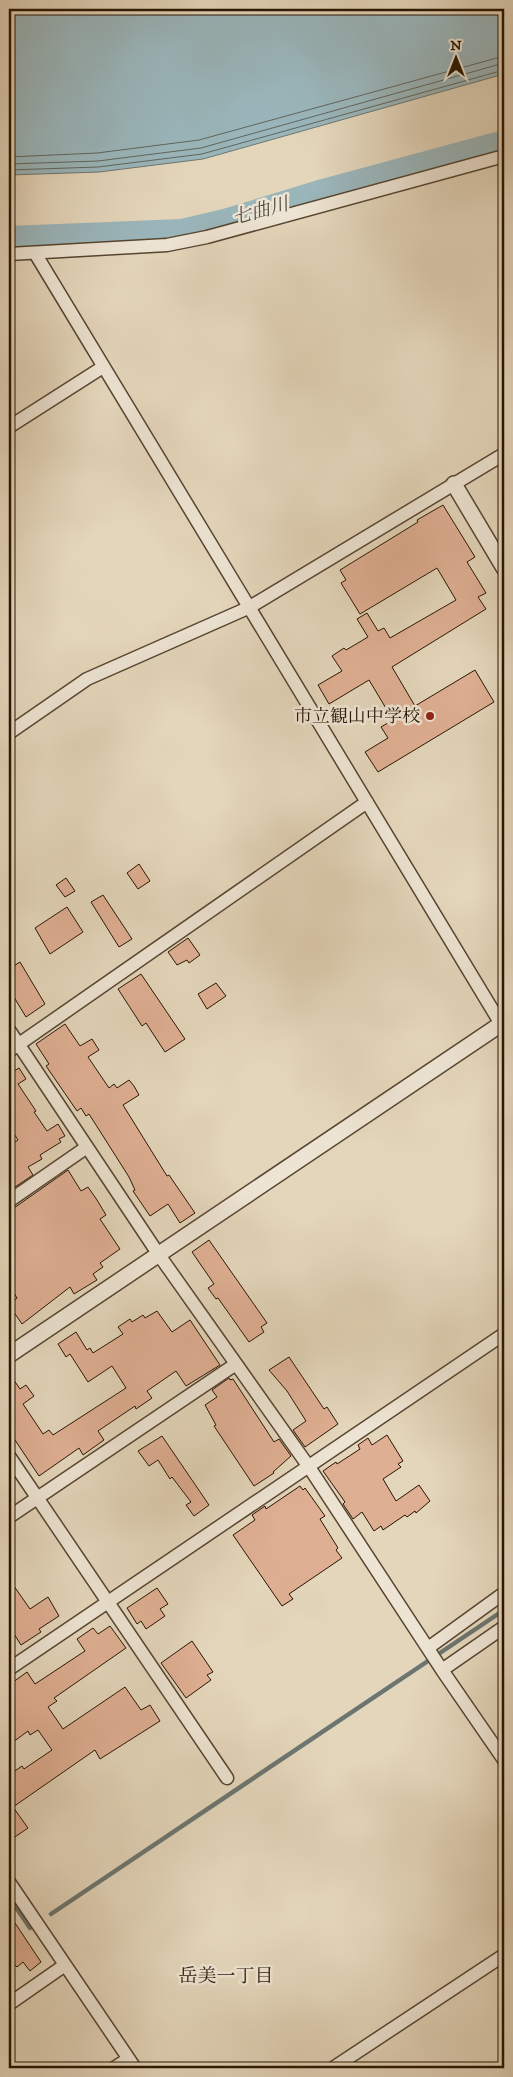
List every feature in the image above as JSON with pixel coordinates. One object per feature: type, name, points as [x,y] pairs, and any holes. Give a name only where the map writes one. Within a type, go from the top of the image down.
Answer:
[{"type":"street","points":[[9,254],[167,245],[207,237],[504,156]]},
{"type":"street","points":[[9,1355],[503,1025],[248,608],[35,253]]},
{"type":"street","points":[[9,427],[103,368]]},
{"type":"street","points":[[9,733],[87,680],[248,608],[504,454]]},
{"type":"street","points":[[454,484],[504,568]]},
{"type":"street","points":[[14,1047],[367,802]]},
{"type":"street","points":[[9,1030],[14,1047],[309,1467],[442,1670],[504,1760]]},
{"type":"street","points":[[9,1200],[86,1147]]},
{"type":"street","points":[[9,1669],[504,1334]]},
{"type":"street","points":[[9,1517],[236,1364]]},
{"type":"street","points":[[9,1456],[227,1778]]},
{"type":"street","points":[[428,1648],[504,1593]]},
{"type":"street","points":[[442,1670],[504,1627]]},
{"type":"street","points":[[9,1882],[131,2064],[114,2068]]},
{"type":"street","points":[[333,2068],[504,1955]]},
{"type":"street","points":[[9,2004],[65,1966]]},
{"type":"water","points":[[9,9],[504,9],[504,74],[203,159],[99,172],[9,175]]},
{"type":"building","points":[[443,505],[475,557],[467,562],[486,593],[478,597],[486,609],[392,667],[415,706],[475,670],[494,702],[378,772],[365,752],[388,738],[381,727],[393,720],[369,680],[329,704],[318,685],[342,671],[332,656],[368,637],[357,619],[367,613],[378,631],[384,628],[390,638],[456,600],[437,568],[360,614],[341,583],[346,580],[340,570]]},
{"type":"building","points":[[139,864],[150,881],[138,889],[127,873]]},
{"type":"building","points":[[66,878],[75,891],[65,897],[56,885]]},
{"type":"building","points":[[103,895],[132,939],[119,947],[91,902]]},
{"type":"building","points":[[67,907],[83,932],[50,954],[35,928]]},
{"type":"building","points":[[188,938],[200,955],[189,963],[187,960],[177,965],[168,952]]},
{"type":"building","points":[[20,962],[45,1004],[26,1017],[9,989],[9,969]]},
{"type":"building","points":[[141,974],[185,1039],[165,1052],[146,1023],[142,1026],[118,989]]},
{"type":"building","points":[[216,983],[226,996],[207,1009],[198,994]]},
{"type":"building","points":[[65,1024],[80,1046],[92,1039],[99,1050],[88,1057],[109,1088],[114,1084],[117,1088],[129,1080],[134,1086],[139,1095],[123,1105],[167,1176],[169,1175],[195,1213],[180,1223],[168,1204],[150,1216],[133,1191],[135,1190],[129,1177],[89,1114],[86,1116],[81,1108],[77,1111],[46,1066],[49,1064],[36,1044]]},
{"type":"building","points":[[19,1068],[26,1079],[18,1084],[36,1111],[34,1112],[47,1131],[58,1124],[65,1136],[59,1139],[61,1142],[40,1155],[42,1159],[28,1167],[33,1175],[9,1191],[9,1146],[18,1140],[9,1126],[9,1070],[11,1073]]},
{"type":"building","points":[[68,1170],[81,1191],[88,1187],[97,1200],[106,1215],[100,1219],[120,1249],[100,1263],[103,1267],[93,1274],[97,1280],[74,1294],[70,1287],[22,1324],[9,1305],[17,1298],[9,1285],[9,1209],[14,1208]]},
{"type":"building","points":[[209,1240],[267,1323],[261,1327],[264,1332],[249,1342],[218,1298],[216,1299],[208,1288],[214,1284],[192,1252]]},
{"type":"building","points":[[157,1311],[172,1332],[190,1320],[220,1365],[186,1386],[176,1371],[147,1391],[152,1398],[136,1409],[135,1406],[98,1431],[104,1440],[83,1455],[79,1448],[39,1476],[9,1431],[9,1373],[20,1389],[26,1385],[34,1396],[23,1404],[43,1434],[49,1430],[53,1435],[126,1388],[112,1366],[88,1382],[70,1354],[66,1357],[58,1344],[76,1332],[87,1350],[90,1348],[93,1353],[123,1334],[118,1327],[130,1319],[132,1322],[143,1315],[145,1318]]},
{"type":"building","points":[[289,1357],[324,1409],[327,1407],[338,1424],[305,1447],[293,1430],[306,1421],[287,1391],[269,1370]]},
{"type":"building","points":[[229,1378],[230,1380],[233,1379],[274,1442],[279,1439],[291,1456],[274,1473],[254,1486],[214,1426],[216,1425],[205,1405],[217,1397],[212,1390]]},
{"type":"building","points":[[387,1435],[403,1461],[398,1464],[401,1467],[383,1479],[396,1501],[419,1485],[430,1501],[416,1513],[415,1511],[407,1517],[405,1515],[383,1530],[381,1526],[374,1531],[362,1512],[353,1519],[343,1504],[345,1502],[323,1471],[360,1449],[358,1445],[368,1438],[372,1445]]},
{"type":"building","points":[[162,1436],[209,1505],[194,1516],[186,1505],[191,1502],[172,1477],[170,1479],[158,1460],[149,1466],[138,1451]]},
{"type":"building","points":[[300,1486],[303,1490],[305,1488],[325,1516],[320,1519],[342,1558],[289,1594],[293,1599],[282,1606],[233,1535],[255,1520],[252,1515],[265,1506],[266,1509]]},
{"type":"building","points":[[9,1579],[30,1609],[48,1597],[59,1616],[39,1629],[41,1632],[21,1645],[9,1626]]},
{"type":"building","points":[[157,1588],[168,1604],[160,1609],[165,1616],[146,1629],[141,1621],[137,1624],[127,1608]]},
{"type":"building","points":[[110,1626],[126,1648],[54,1698],[57,1701],[48,1707],[63,1729],[125,1687],[141,1710],[150,1705],[160,1721],[100,1759],[95,1750],[13,1807],[28,1828],[9,1841],[9,1775],[22,1766],[24,1769],[52,1750],[38,1730],[30,1735],[28,1731],[9,1745],[9,1685],[27,1672],[35,1684],[85,1651],[77,1639],[93,1628],[98,1634]]},
{"type":"building","points":[[192,1641],[213,1672],[207,1675],[211,1680],[186,1698],[161,1663]]},
{"type":"building","points":[[9,1914],[41,1962],[30,1971],[23,1962],[17,1967],[15,1965],[9,1969],[9,1949],[14,1946],[9,1938]]},
{"type":"waterway","name":"七曲川","points":[[9,239],[182,232],[225,222],[323,192],[504,143]]},
{"type":"waterway","points":[[51,1914],[504,1610]]},
{"type":"waterway","points":[[9,1897],[30,1928]]},
{"type":"place","name":"市立観山中学校","points":[[430,716]]},
{"type":"district","name":"岳美一丁目","points":[[226,1975]]}]
